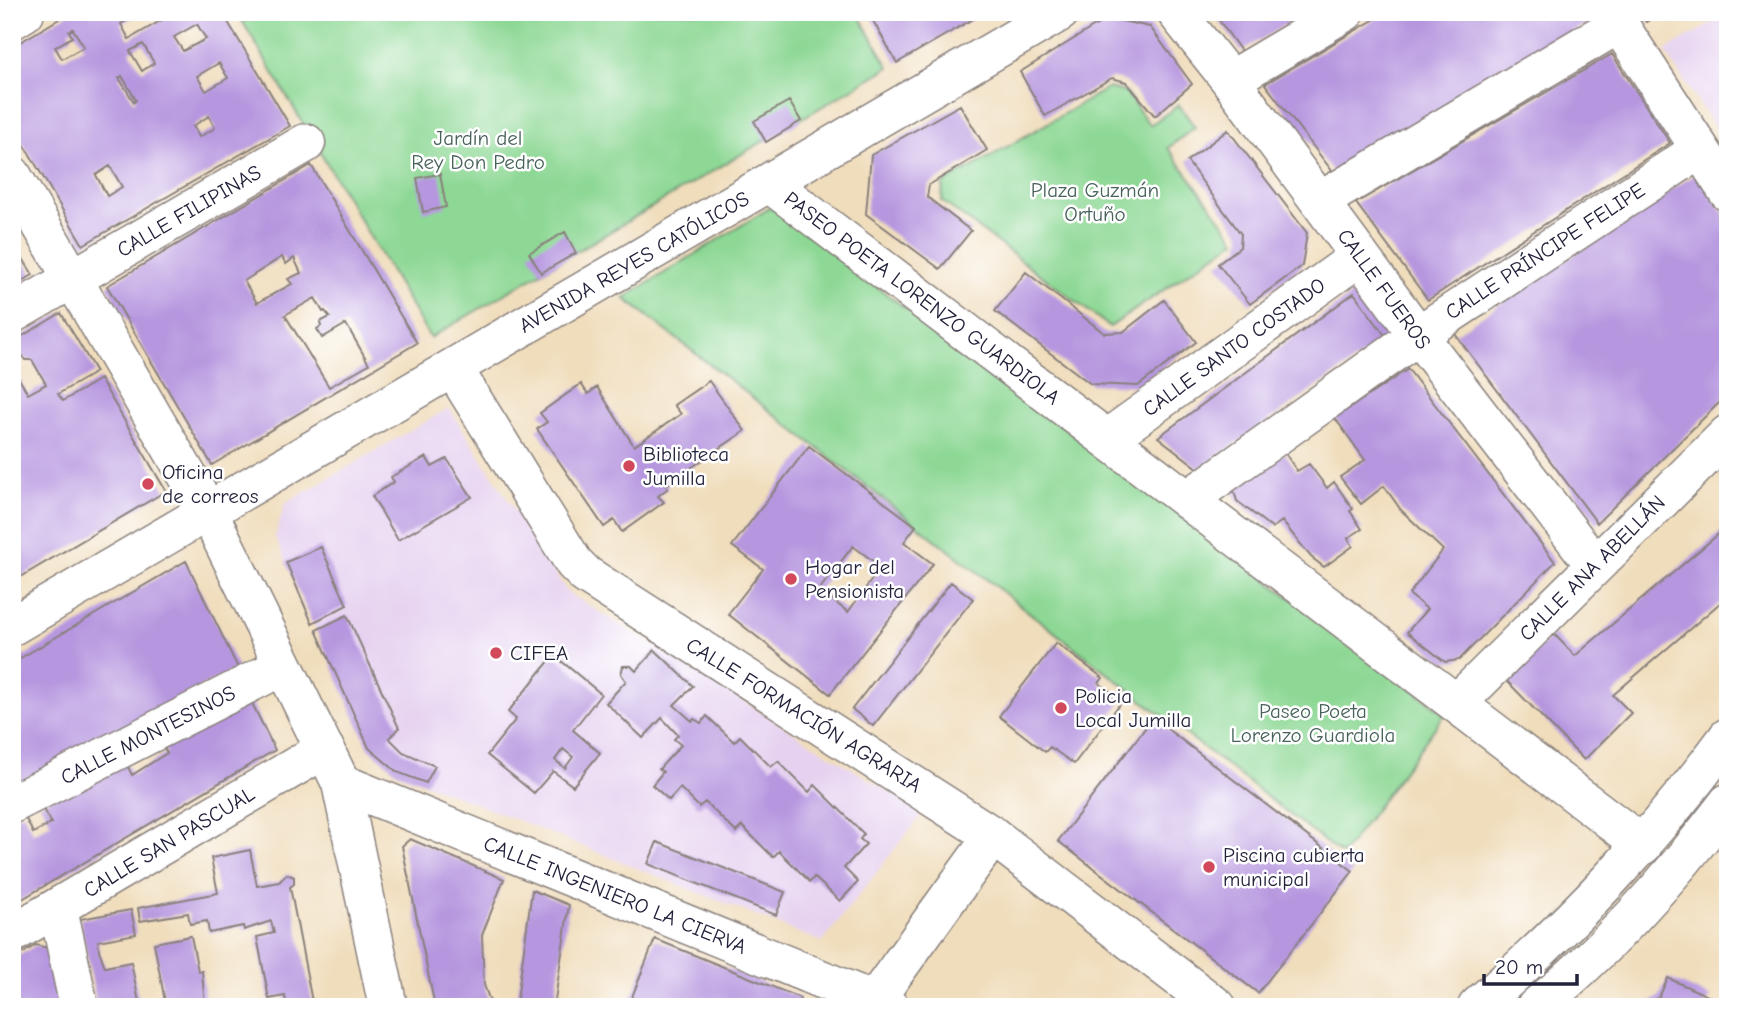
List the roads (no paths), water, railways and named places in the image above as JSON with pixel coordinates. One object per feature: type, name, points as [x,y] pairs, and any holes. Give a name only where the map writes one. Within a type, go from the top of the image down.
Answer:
[{"type":"street","points":[[12,20],[25,12]]},
{"type":"street","name":"AVENIDA REYES CATÓLICOS","points":[[12,625],[1060,12]]},
{"type":"street","name":"CALLE FUEROS","points":[[1176,12],[1594,564]]},
{"type":"street","points":[[1230,80],[1345,12]]},
{"type":"street","points":[[1320,201],[1615,18],[1728,192]]},
{"type":"street","name":"CALLE FILIPINAS","points":[[12,314],[306,143]]},
{"type":"street","name":"CALLE PRÍNCIPE FELIPE","points":[[1187,500],[1418,335],[1699,150]]},
{"type":"street","points":[[12,175],[208,510],[341,783],[388,1007]]},
{"type":"street","name":"PASEO POETA LORENZO GUARDIOLA","points":[[769,183],[1643,845]]},
{"type":"street","name":"CALLE SANTO COSTADO","points":[[1108,438],[1360,256]]},
{"type":"street","name":"CALLE FORMACIÓN AGRARIA","points":[[453,368],[574,563],[586,575],[993,836],[1217,1007]]},
{"type":"street","name":"CALLE ANA ABELLÁN","points":[[1457,703],[1594,564],[1728,434]]},
{"type":"street","name":"CALLE MONTESINOS","points":[[12,804],[283,666]]},
{"type":"street","points":[[1477,1007],[1568,925],[1643,845],[1728,737]]},
{"type":"street","name":"CALLE SAN PASCUAL","points":[[12,934],[325,749]]},
{"type":"street","name":"CALLE INGENIERO LA CIERVA","points":[[341,783],[881,1004]]},
{"type":"street","points":[[1536,1007],[1604,947],[1728,803]]},
{"type":"street","points":[[881,1004],[993,836]]},
{"type":"street","points":[[58,908],[79,1007]]},
{"type":"water","points":[[519,12],[554,12],[546,22],[536,25],[526,22]]},
{"type":"place","name":"Biblioteca Jumilla","points":[[629,466]]},
{"type":"place","name":"Oficina de correos","points":[[148,484]]},
{"type":"place","name":"Hogar del Pensionista","points":[[791,579]]},
{"type":"place","name":"CIFEA","points":[[496,653]]},
{"type":"place","name":"Policia Local Jumilla","points":[[1061,708]]},
{"type":"place","name":"Piscina cubierta municipal","points":[[1209,867]]},
{"type":"park label","name":"Jardín del Rey Don Pedro","points":[[478,150]]},
{"type":"park label","name":"Plaza Guzmán Ortuño","points":[[1095,202]]},
{"type":"park label","name":"Paseo Poeta Lorenzo Guardiola","points":[[1313,723]]}]
